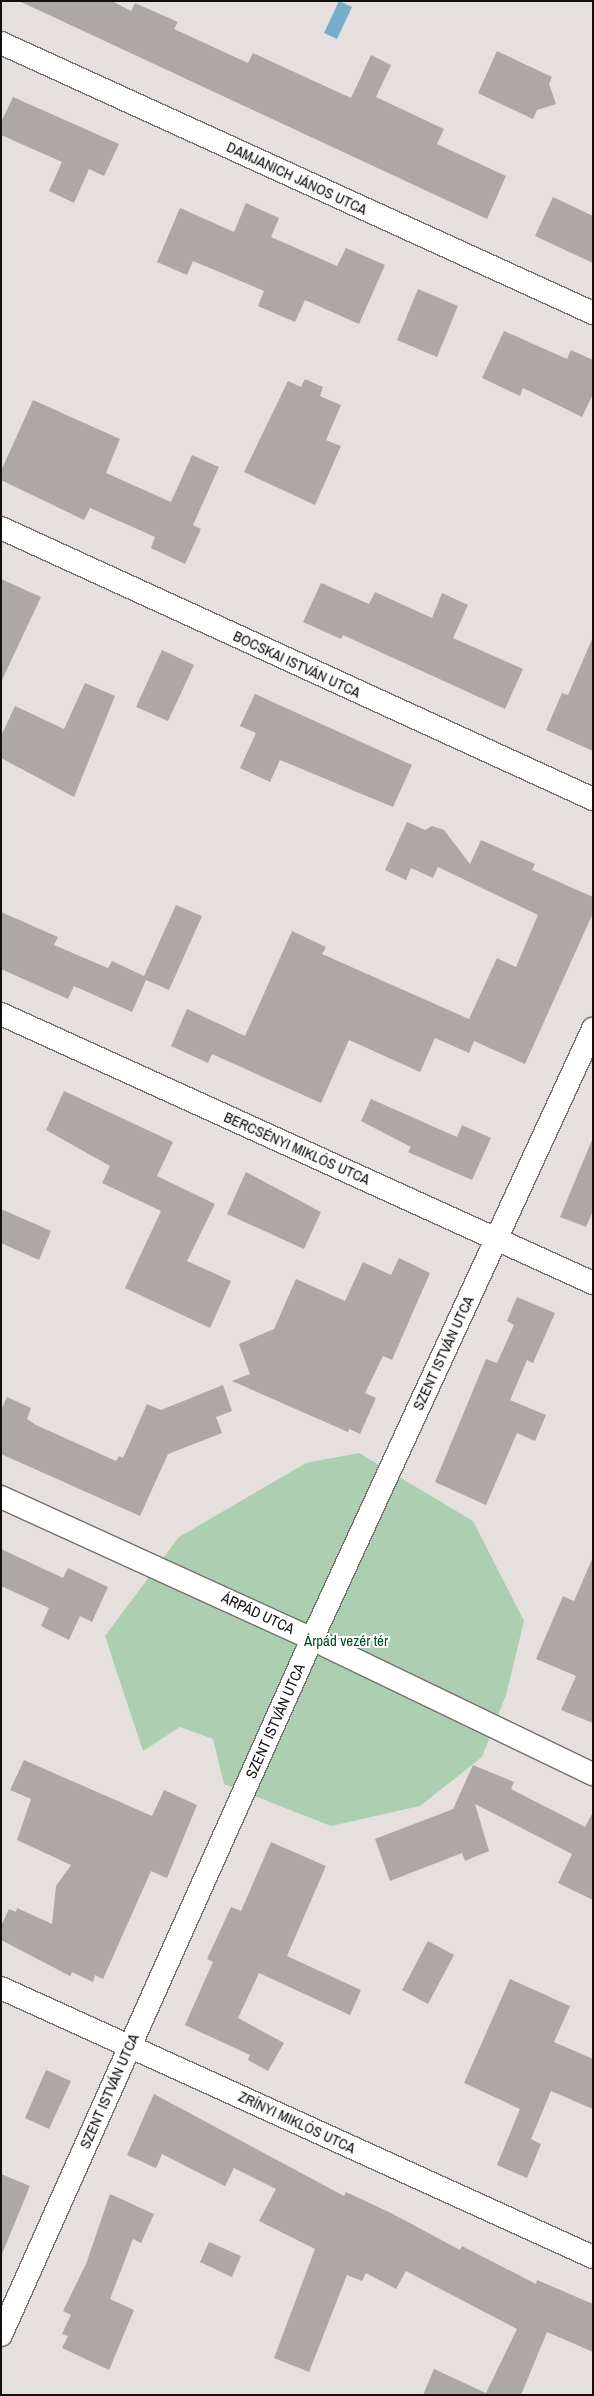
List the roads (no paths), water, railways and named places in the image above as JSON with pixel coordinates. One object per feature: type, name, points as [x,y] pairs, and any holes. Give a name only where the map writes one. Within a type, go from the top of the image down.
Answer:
[{"type":"street","name":"DAMJANICH JÁNOS UTCA","points":[[1,43],[593,313]]},
{"type":"street","name":"BOCSKAI ISTVÁN UTCA","points":[[1,528],[593,799]]},
{"type":"street","name":"BERCSÉNYI MIKLÓS UTCA","points":[[1,1014],[593,1283]]},
{"type":"street","name":"SZENT ISTVÁN UTCA","points":[[1,2335],[312,1639],[593,1029]]},
{"type":"street","name":"ÁRPÁD UTCA","points":[[1,1496],[312,1639],[593,1774]]},
{"type":"street","name":"ZRÍNYI MIKLÓS UTCA","points":[[1,1988],[593,2257]]},
{"type":"water","points":[[339,1],[352,7],[337,39],[324,33]]},
{"type":"park label","name":"Árpád vezér tér","points":[[346,1641]]}]
